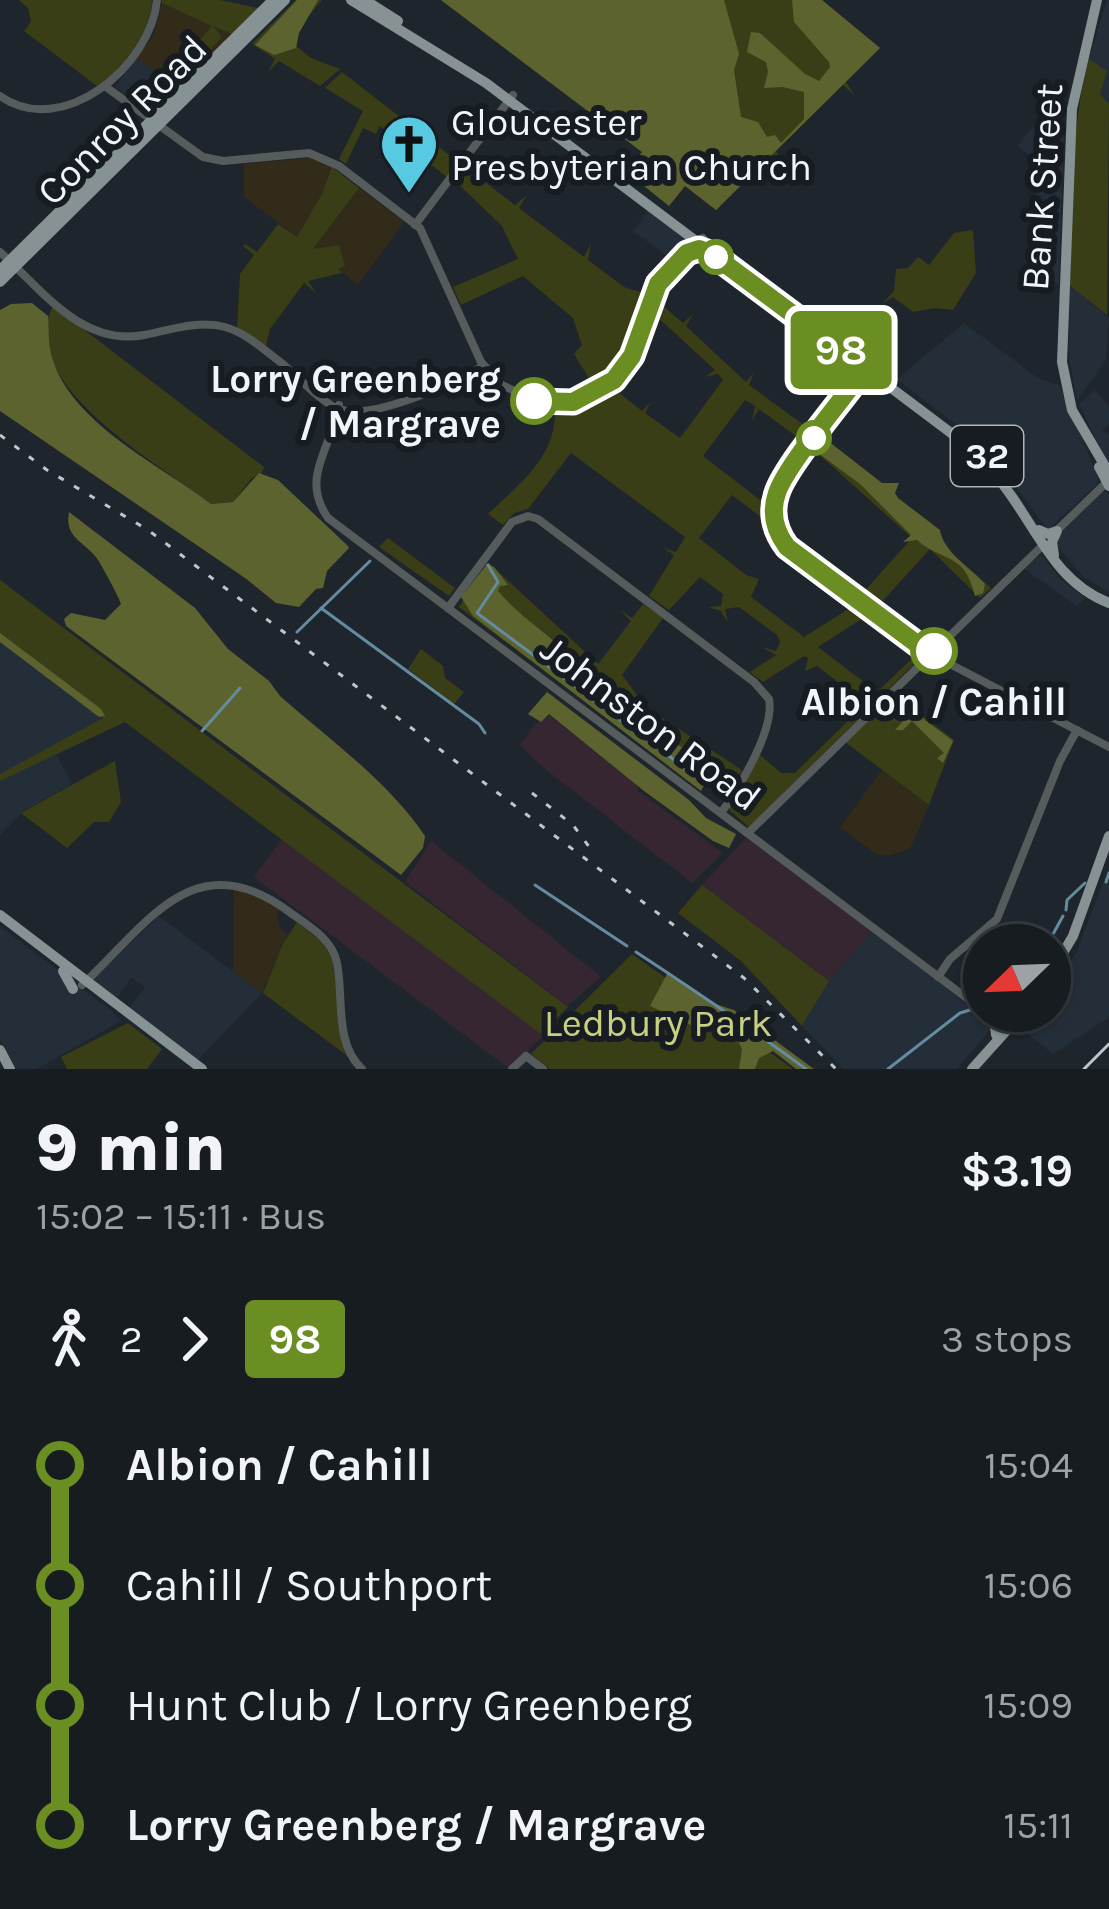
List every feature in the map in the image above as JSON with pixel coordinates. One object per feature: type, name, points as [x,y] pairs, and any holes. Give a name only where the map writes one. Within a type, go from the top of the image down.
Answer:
[{"type":"main road","name":"Conroy Road","points":[[155,124],[273,0]]},
{"type":"main road","name":"Conroy Road","points":[[0,282],[8,260],[57,222],[285,0]]},
{"type":"main road","name":"32","points":[[351,0],[511,97],[520,109],[700,240],[712,254],[979,448],[1010,484],[1043,545],[1075,584],[1109,601]]},
{"type":"main road","name":"32","points":[[365,0],[457,55],[867,366]]},
{"type":"main road","name":"Bank Street","points":[[1100,0],[1074,98],[1063,356],[1058,376],[1106,479]]},
{"type":"main road","points":[[500,112],[520,109]]},
{"type":"main road","points":[[683,231],[690,244],[687,253]]},
{"type":"main road","points":[[687,253],[699,249],[712,254]]},
{"type":"main road","name":"Bank Street","points":[[1063,356],[1075,414]]},
{"type":"main road","points":[[1043,545],[1046,534],[1057,531]]},
{"type":"main road","points":[[1043,545],[1052,542],[1057,531]]},
{"type":"main road","points":[[1092,889],[1109,836]]},
{"type":"main road","points":[[1071,939],[1109,852]]},
{"type":"main road","points":[[0,918],[80,985]]},
{"type":"main road","points":[[0,918],[80,985],[194,1068]]},
{"type":"main road","points":[[969,1069],[996,1032]]},
{"type":"main road","points":[[1019,1032],[1019,1037]]},
{"type":"main road","points":[[0,1050],[8,1069]]},
{"type":"main road","points":[[0,1060],[8,1069]]},
{"type":"street","points":[[0,96],[21,110],[40,112],[106,87],[150,31],[157,0]]},
{"type":"street","points":[[106,87],[193,152],[216,160],[305,153],[322,157],[427,238],[483,365],[502,385],[536,401],[564,403],[596,393],[625,369],[653,293],[700,240]]},
{"type":"street","points":[[415,225],[511,97]]},
{"type":"street","points":[[8,260],[92,330],[133,337],[205,324],[228,328],[254,342],[338,407],[371,408],[401,401],[483,365]]},
{"type":"street","points":[[867,366],[778,489],[773,516],[787,547],[931,654],[1109,747]]},
{"type":"street","name":"Johnston Road","points":[[338,407],[314,483],[324,512],[963,997]]},
{"type":"street","points":[[1057,531],[1106,479]]},
{"type":"street","points":[[448,608],[512,522],[528,516],[538,519],[755,683],[769,699],[770,718],[748,770],[721,813]]},
{"type":"street","points":[[748,833],[1043,545]]},
{"type":"street","points":[[938,977],[950,959],[998,919],[1060,761],[1077,730]]},
{"type":"street","points":[[80,985],[158,909],[179,895],[221,884],[252,889],[329,944],[338,964],[347,1048],[362,1069]]},
{"type":"street","points":[[512,1069],[526,1056],[543,1069]]},
{"type":"shaded area","points":[[1107,0],[1109,104],[1100,94],[1089,59]]},
{"type":"shaded area","points":[[162,3],[232,34],[178,88],[137,58],[154,34]]},
{"type":"shaded area","points":[[137,58],[178,88],[152,114],[115,87]]},
{"type":"shaded area","points":[[1043,114],[1064,130],[1059,285],[1033,265],[1034,235],[1028,234],[1030,205],[1047,170],[1018,146]]},
{"type":"shaded area","points":[[310,158],[332,167],[297,237],[244,197],[244,164]]},
{"type":"shaded area","points":[[359,188],[404,222],[358,285],[313,249]]},
{"type":"shaded area","points":[[648,211],[687,241],[687,248],[674,261],[633,231]]},
{"type":"shaded area","points":[[1070,286],[1109,318],[1106,360],[1077,400],[1069,357]]},
{"type":"shaded area","points":[[964,323],[1039,379],[1059,385],[1098,477],[1096,485],[1048,530],[988,449],[897,379]]},
{"type":"shaded area","points":[[1095,390],[1109,406],[1109,424],[1102,430],[1109,435],[1109,467],[1079,404]]},
{"type":"shaded area","points":[[1105,492],[1109,494],[1109,592],[1085,578],[1055,544],[1056,536]]},
{"type":"shaded area","points":[[1041,554],[1060,579],[1085,598],[1077,606],[1023,568]]},
{"type":"shaded area","points":[[0,640],[103,719],[52,746],[72,784],[25,810],[0,835]]},
{"type":"shaded area","points":[[549,715],[636,784],[638,791],[723,853],[692,883],[539,764],[520,745],[534,725]]},
{"type":"shaded area","points":[[882,770],[929,805],[910,849],[886,856],[876,854],[840,827]]},
{"type":"shaded area","points":[[283,838],[545,1034],[510,1069],[254,877]]},
{"type":"shaded area","points":[[746,838],[872,931],[829,981],[702,885]]},
{"type":"shaded area","points":[[431,841],[601,977],[567,1006],[405,882]]},
{"type":"shaded area","points":[[1109,866],[1109,1017],[1053,1054],[1025,1032],[1071,1032],[1071,961]]},
{"type":"shaded area","points":[[234,888],[261,897],[280,911],[280,928],[288,934],[262,993],[233,971]]},
{"type":"shaded area","points":[[159,916],[262,993],[195,1063],[127,1011],[145,987],[131,977],[115,1001],[91,981]]},
{"type":"shaded area","points":[[0,926],[121,1021],[37,1069],[16,1069],[0,1040]]},
{"type":"shaded area","points":[[872,931],[963,1001],[963,1032],[988,1032],[957,1069],[844,1069],[802,1026],[829,981]]},
{"type":"green space","points":[[19,0],[152,2],[133,49],[97,86],[24,31],[31,22],[28,8]]},
{"type":"green space","points":[[162,0],[220,0],[258,8],[232,34],[213,26],[222,37],[199,62],[189,52],[212,26]]},
{"type":"green space","points":[[296,0],[322,0],[301,25],[294,44],[311,58],[340,69],[320,86],[279,61],[268,72],[275,59],[252,44]]},
{"type":"green space","points":[[297,0],[318,0],[296,48],[274,55],[255,45]]},
{"type":"green space","points":[[441,0],[822,0],[880,48],[846,82],[855,96],[843,85],[776,151],[785,165],[773,154],[716,210],[685,186],[669,206],[628,173],[642,152]]},
{"type":"green space","points":[[441,0],[724,0],[739,54],[734,70],[741,117],[758,122],[767,137],[775,135],[781,143],[804,119],[804,92],[764,88],[766,62],[747,52],[751,32],[760,33],[819,81],[829,62],[794,22],[792,0],[822,0],[880,48],[716,210],[685,186],[669,206],[628,173],[642,152]]},
{"type":"green space","points":[[1089,59],[1107,71],[1100,94],[1109,104],[1107,315],[1070,286],[1075,143]]},
{"type":"green space","points":[[342,72],[458,162],[447,177],[380,126],[376,134],[363,128],[346,164],[339,159],[363,111],[325,88]]},
{"type":"green space","points":[[464,166],[515,205],[527,195],[519,208],[584,257],[591,243],[588,260],[624,287],[649,295],[631,348],[608,380],[595,388],[574,354],[582,345],[573,318],[523,276],[461,305],[453,287],[518,259],[502,226],[454,180]]},
{"type":"green space","points":[[332,167],[359,188],[313,249],[339,245],[345,266],[338,269],[342,273],[308,281],[316,293],[304,283],[270,329],[266,346],[237,327],[240,274],[254,255],[243,246],[257,252],[278,224],[297,237]]},
{"type":"green space","points":[[973,230],[976,273],[953,310],[913,312],[893,297],[882,304],[894,291],[896,269],[908,268],[918,257],[929,265],[954,233]]},
{"type":"green space","points":[[656,300],[683,323],[693,314],[686,326],[746,382],[754,372],[749,385],[812,431],[804,442],[759,409],[752,421],[755,406],[745,400],[703,456],[768,506],[769,523],[732,495],[699,538],[746,575],[759,579],[751,597],[804,637],[855,605],[868,615],[818,647],[877,692],[918,653],[922,656],[749,827],[728,809],[758,753],[781,773],[795,773],[854,715],[858,697],[817,666],[805,671],[808,658],[804,656],[763,682],[750,672],[776,655],[762,647],[776,651],[777,635],[739,607],[725,609],[728,623],[721,611],[708,607],[721,606],[723,594],[700,577],[669,610],[649,596],[674,555],[663,548],[676,552],[685,537],[571,453],[528,509],[514,513],[503,525],[488,514],[543,455],[555,409],[590,403],[613,388],[642,411],[651,402],[645,413],[680,438],[723,380],[718,374],[705,377],[715,370],[652,312]]},
{"type":"green space","points":[[32,303],[48,316],[50,349],[61,379],[76,401],[118,440],[211,504],[233,502],[259,473],[278,480],[347,545],[327,571],[323,588],[299,607],[276,603],[0,411],[0,310]]},
{"type":"green space","points":[[53,306],[264,467],[262,473],[233,502],[211,504],[129,445],[72,393],[54,364],[46,335]]},
{"type":"green space","points":[[823,437],[882,483],[899,483],[898,498],[940,530],[952,552],[985,584],[983,593],[975,596],[966,572],[952,560],[917,540],[903,542],[911,535],[860,484],[818,453],[817,443]]},
{"type":"green space","points":[[821,439],[991,588],[980,598],[930,549],[877,607],[861,595],[912,538],[813,449]]},
{"type":"green space","points":[[69,512],[195,608],[228,649],[394,797],[425,836],[423,848],[401,875],[66,626],[64,619],[71,613],[105,620],[121,604],[98,560],[73,534]]},
{"type":"green space","points":[[388,538],[455,588],[449,596],[379,547]]},
{"type":"green space","points":[[488,562],[598,664],[631,621],[620,610],[632,618],[643,604],[663,618],[622,675],[647,708],[742,770],[738,778],[719,764],[701,788],[459,607]]},
{"type":"green space","points":[[487,564],[508,585],[498,591],[577,662],[596,688],[615,696],[658,735],[715,764],[701,791],[473,616],[461,597]]},
{"type":"green space","points":[[0,580],[568,1007],[541,1034],[125,722],[0,781],[0,774],[103,718],[0,641]]},
{"type":"green space","points":[[0,633],[105,716],[99,717],[0,642]]},
{"type":"green space","points":[[421,649],[464,692],[454,704],[408,669]]},
{"type":"green space","points":[[547,692],[706,818],[736,834],[729,848],[644,791],[549,714],[541,722],[528,714]]},
{"type":"green space","points":[[894,694],[954,740],[929,805],[845,742]]},
{"type":"green space","points":[[894,697],[953,741],[943,763],[937,758],[944,753],[912,721],[903,730],[895,730],[906,718],[892,704],[871,717]]},
{"type":"green space","points":[[115,761],[121,802],[109,822],[94,822],[67,848],[21,813]]},
{"type":"green space","points":[[702,885],[829,981],[802,1026],[741,961],[678,913]]},
{"type":"green space","points":[[297,922],[322,942],[332,958],[346,1055],[263,993]]},
{"type":"green space","name":"Ledbury Park","points":[[632,954],[793,1069],[550,1069],[531,1054]]},
{"type":"green space","points":[[668,972],[712,1003],[734,1010],[814,1069],[796,1069],[773,1051],[759,1058],[755,1069],[739,1069],[742,1049],[733,1031],[720,1037],[705,1017],[695,1027],[650,1006]]},
{"type":"green space","points":[[128,1023],[162,1049],[147,1069],[67,1069],[61,1057]]},
{"type":"waterway","points":[[297,632],[370,561]]},
{"type":"waterway","points":[[488,565],[498,582],[477,613],[700,779]]},
{"type":"waterway","points":[[321,608],[485,733]]},
{"type":"waterway","points":[[202,731],[240,688]]},
{"type":"waterway","points":[[1106,882],[1109,873]]},
{"type":"waterway","points":[[1066,910],[1067,900],[1085,883]]},
{"type":"waterway","points":[[535,885],[627,946]]},
{"type":"waterway","points":[[1059,924],[1063,916]]},
{"type":"waterway","points":[[636,952],[806,1069]]},
{"type":"waterway","points":[[888,1069],[963,1012]]},
{"type":"tram line","points":[[1084,1069],[1109,1044]]},
{"type":"railway","points":[[0,435],[47,470],[148,530],[744,978],[836,1069]]},
{"type":"railway","points":[[532,793],[573,825],[590,848]]},
{"type":"bus line","name":"98","points":[[534,401],[573,402],[614,380],[632,356],[658,284],[687,253],[699,249],[712,254],[865,368],[778,489],[773,516],[779,535],[787,547],[884,620],[931,654],[934,651]]},
{"type":"place","name":"Gloucester Presbyterian Church","points":[[409,195]]},
{"type":"place","name":"Lorry Greenberg / Margrave","points":[[534,401]]},
{"type":"place","name":"Albion / Cahill","points":[[934,651]]}]
